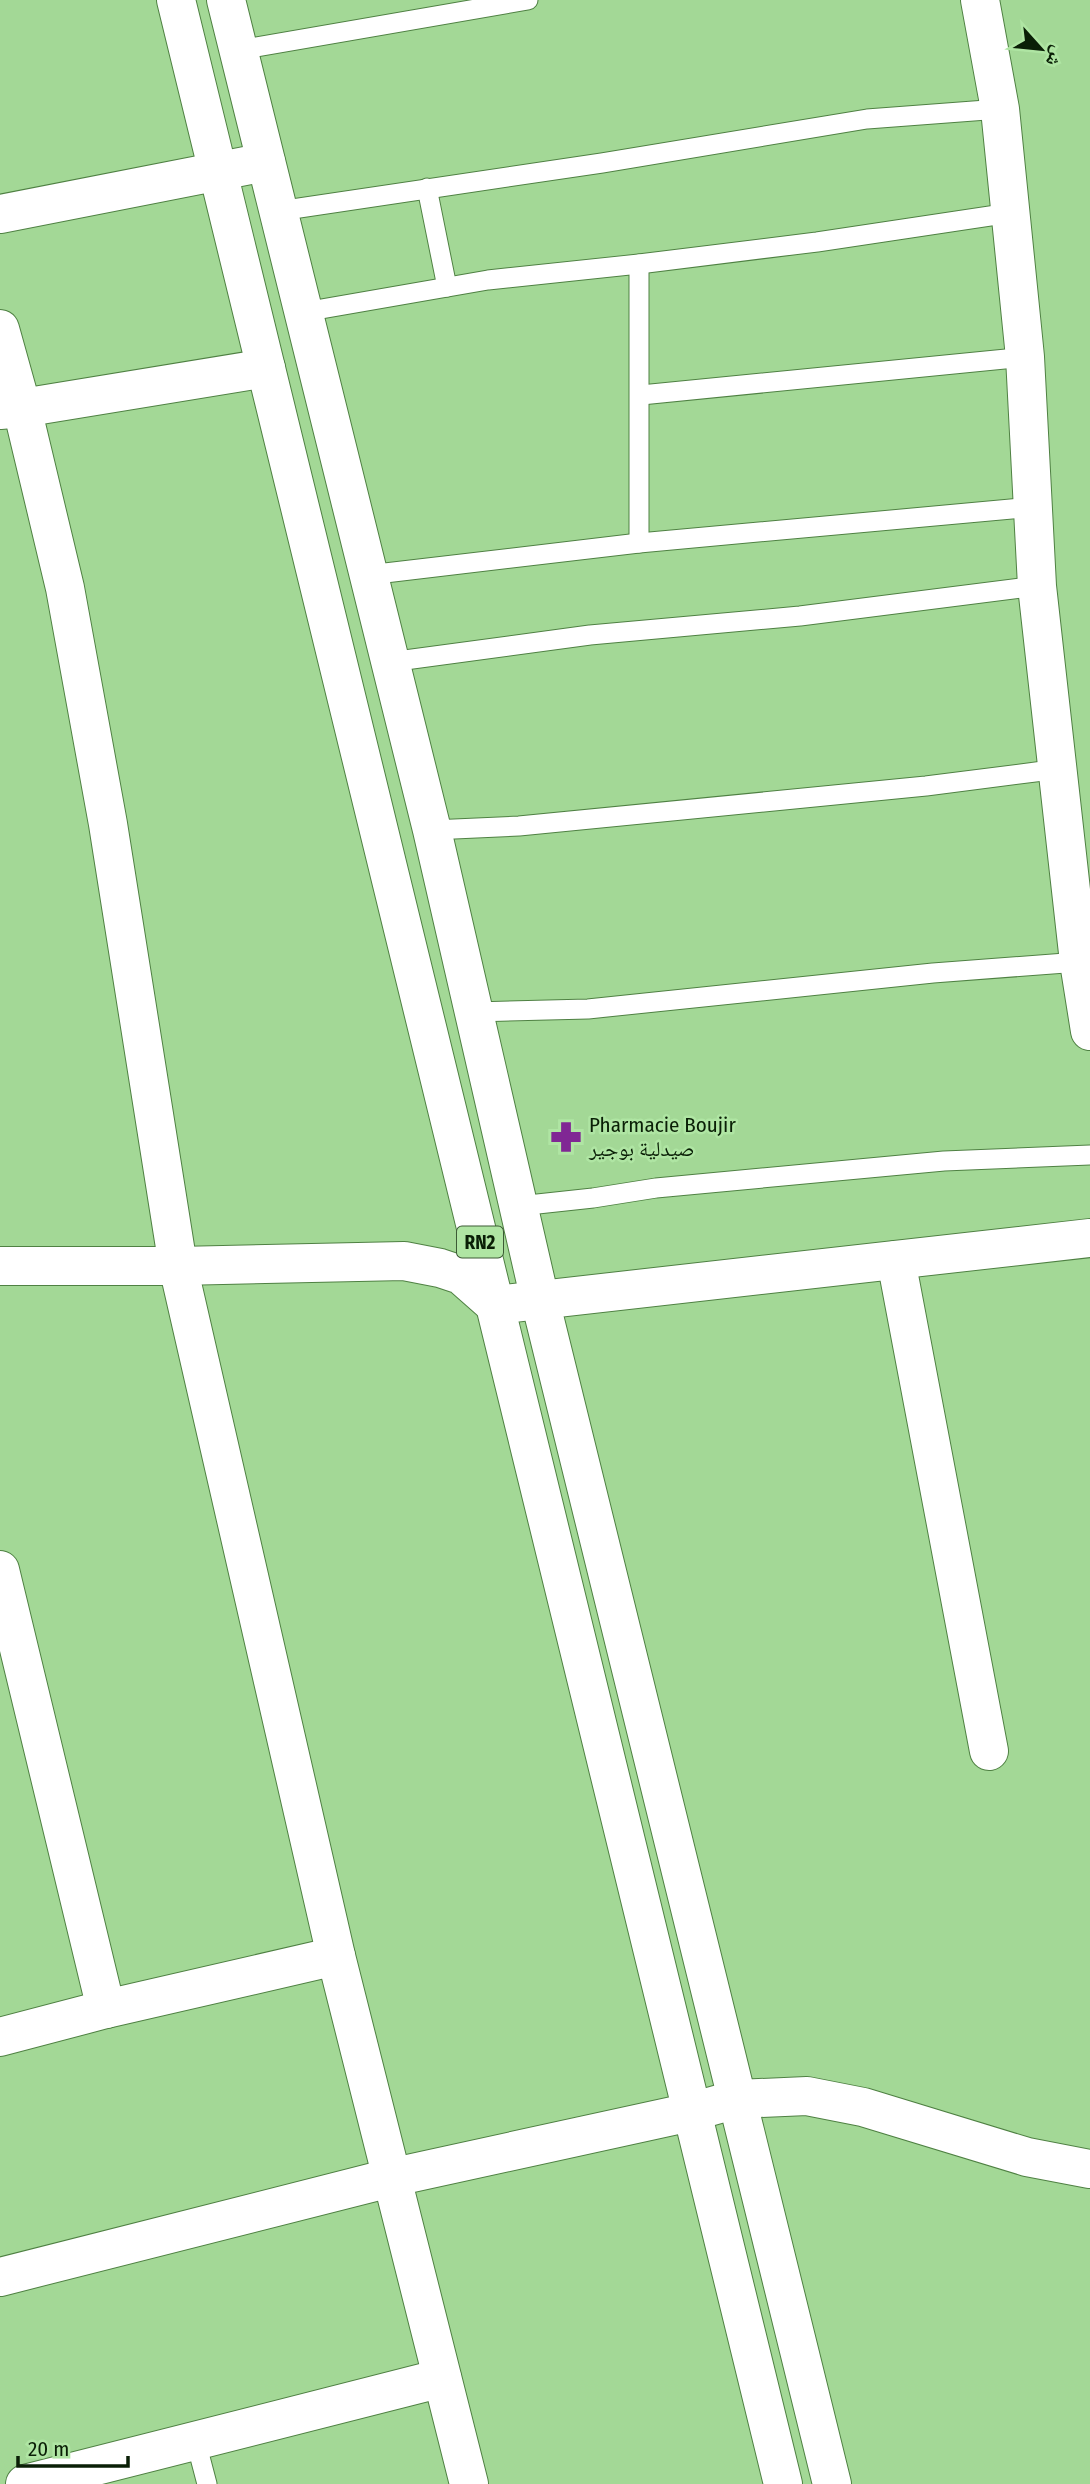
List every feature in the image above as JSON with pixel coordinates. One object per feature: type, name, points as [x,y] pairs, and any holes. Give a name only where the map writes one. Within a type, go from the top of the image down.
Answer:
[{"type":"main road","name":"RN2","points":[[176,0],[783,2484]]},
{"type":"main road","name":"RN2","points":[[226,0],[432,830],[540,1300],[832,2484]]},
{"type":"main road","points":[[980,0],[1000,109],[1025,357],[1037,586],[1079,961],[1090,1031]]},
{"type":"main road","points":[[0,214],[266,162]]},
{"type":"main road","points":[[0,329],[11,409],[65,589],[103,798],[178,1266],[336,1956],[394,2177],[469,2484]]},
{"type":"main road","points":[[11,409],[266,368]]},
{"type":"main road","points":[[0,1266],[178,1266],[404,1261],[461,1275],[495,1305],[1090,1238]]},
{"type":"main road","points":[[896,1260],[989,1751]]},
{"type":"main road","points":[[0,1570],[106,2009]]},
{"type":"main road","points":[[0,2037],[106,2009],[336,1956]]},
{"type":"main road","points":[[0,2277],[394,2177],[691,2112],[737,2099],[807,2096],[863,2107],[1027,2157],[1090,2168]]},
{"type":"main road","points":[[25,2484],[442,2378]]},
{"type":"lane","points":[[239,50],[528,0]]},
{"type":"lane","points":[[279,211],[602,163],[867,119],[1000,109]]},
{"type":"lane","points":[[427,188],[447,287]]},
{"type":"lane","points":[[304,312],[488,280],[817,242],[1010,213]]},
{"type":"lane","points":[[639,264],[639,543]]},
{"type":"lane","points":[[640,395],[1025,357]]},
{"type":"lane","points":[[368,575],[639,543],[1033,508]]},
{"type":"lane","points":[[390,662],[590,635],[800,616],[1037,586]]},
{"type":"lane","points":[[432,830],[519,826],[912,788],[1059,769]]},
{"type":"lane","points":[[474,1012],[588,1009],[933,973],[1079,961]]},
{"type":"lane","points":[[520,1206],[656,1188],[944,1161],[1090,1155]]},
{"type":"lane","points":[[196,2442],[207,2484]]},
{"type":"place","name":"Pharmacie Boujir صيدلية بوجير","points":[[566,1137]]}]
